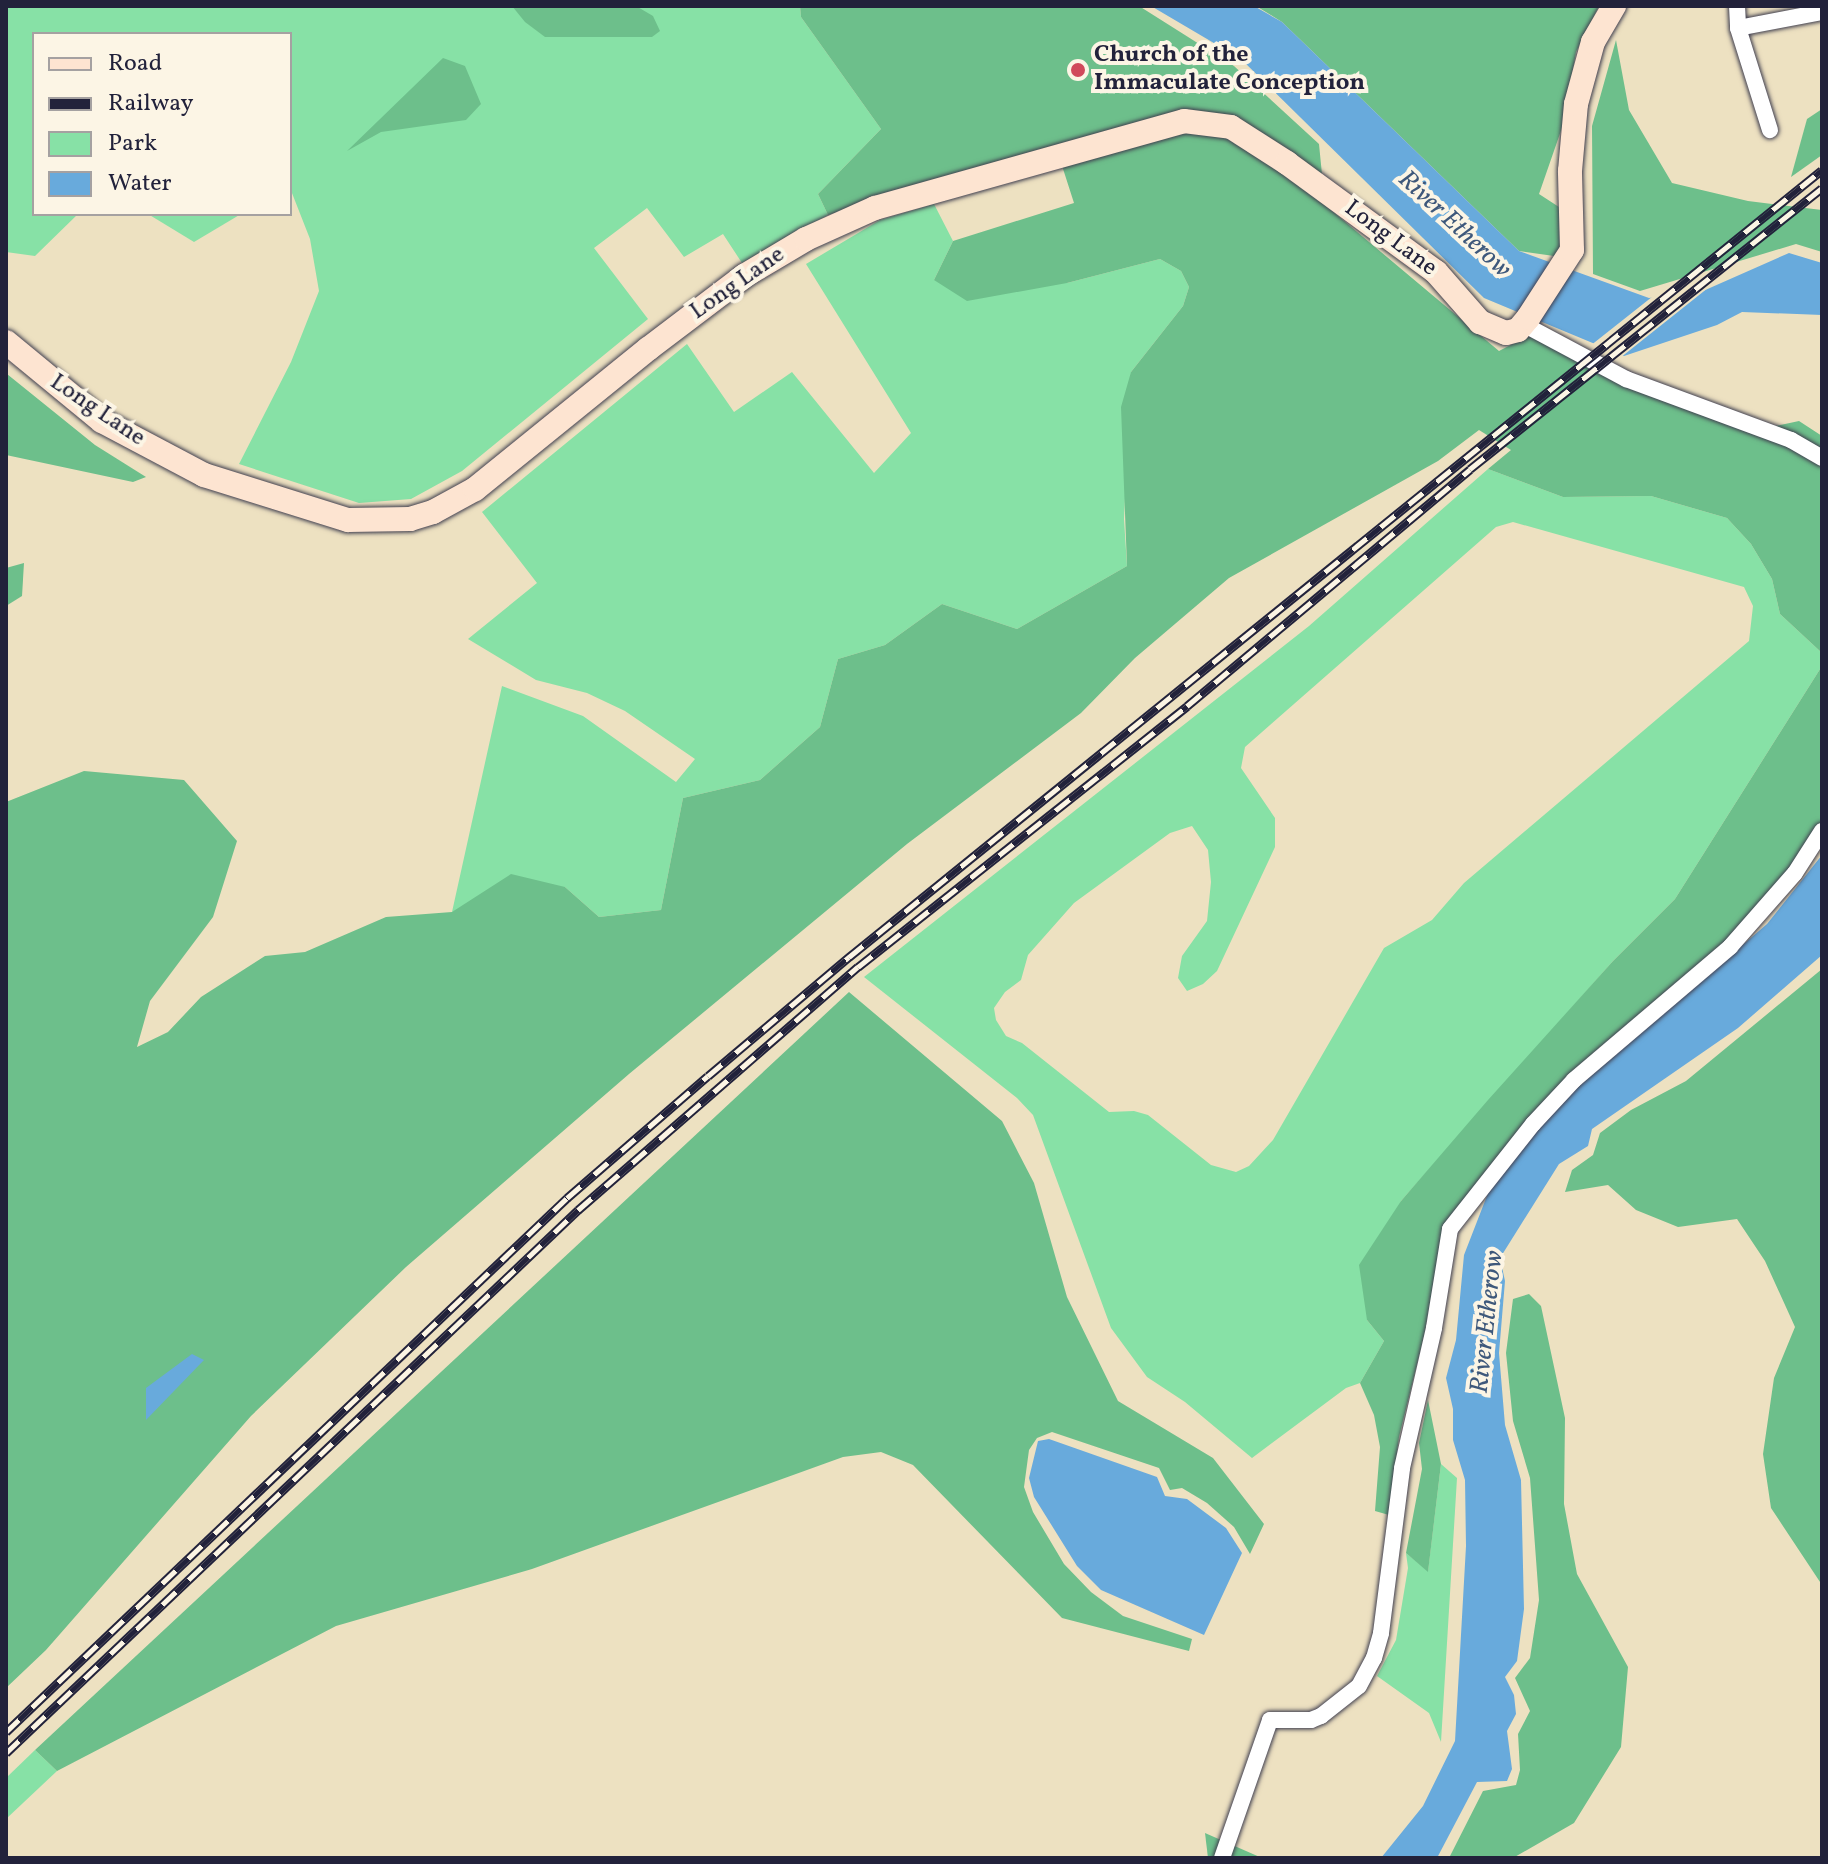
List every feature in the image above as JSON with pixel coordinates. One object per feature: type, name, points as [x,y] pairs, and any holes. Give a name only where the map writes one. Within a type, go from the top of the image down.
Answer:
[{"type":"street","points":[[1614,6],[1593,42],[1576,104],[1570,171],[1573,244],[1570,254],[1526,321],[1626,379],[1791,440],[1822,458]]},
{"type":"street","points":[[1737,6],[1738,28],[1770,130]]},
{"type":"street","points":[[1738,28],[1822,12]]},
{"type":"street","name":"Long Lane","points":[[6,342],[60,390],[102,421],[204,475],[348,520],[410,519],[444,507],[475,489],[744,276],[806,239],[875,208],[1184,121],[1231,127],[1287,163],[1436,272],[1480,322],[1493,331],[1506,333],[1526,321]]},
{"type":"street","points":[[1222,1858],[1270,1720],[1311,1720],[1321,1716],[1359,1686],[1374,1658],[1381,1633],[1402,1468],[1434,1328],[1450,1229],[1533,1124],[1574,1080],[1730,947],[1795,873],[1822,831]]},
{"type":"green space","points":[[6,6],[800,6],[801,17],[881,129],[818,194],[828,215],[742,263],[723,234],[684,257],[647,208],[594,248],[648,319],[462,471],[411,499],[359,503],[239,464],[291,362],[319,291],[310,239],[292,193],[292,32],[32,32],[32,216],[76,216],[35,256],[6,252]]},
{"type":"green space","points":[[512,6],[636,6],[653,16],[660,31],[652,37],[545,37],[525,22]]},
{"type":"green space","points":[[800,6],[1139,6],[1234,66],[1319,144],[1325,205],[1499,351],[1532,334],[1601,375],[1757,430],[1799,421],[1822,436],[1822,653],[1780,614],[1772,579],[1751,544],[1727,518],[1651,496],[1563,497],[1488,469],[1511,450],[1479,430],[1438,461],[1229,578],[1135,658],[1081,713],[907,844],[629,1074],[406,1267],[251,1416],[46,1650],[6,1688],[6,802],[84,771],[184,780],[237,841],[213,917],[150,1001],[137,1047],[168,1032],[201,997],[265,956],[305,952],[386,917],[452,912],[511,874],[565,887],[599,917],[661,910],[683,798],[760,780],[820,727],[838,659],[885,645],[942,604],[1017,629],[1127,566],[1121,407],[1131,372],[1183,306],[1189,287],[1181,271],[1160,259],[1067,283],[967,301],[934,280],[953,241],[1074,203],[1056,147],[828,215],[818,194],[881,129],[801,17]]},
{"type":"green space","points":[[1256,6],[1599,6],[1576,52],[1564,122],[1539,194],[1559,207],[1561,257],[1519,251],[1282,22]]},
{"type":"green space","points":[[1616,40],[1629,110],[1672,183],[1748,201],[1822,210],[1822,252],[1796,244],[1640,291],[1593,274],[1592,126]]},
{"type":"green space","points":[[443,58],[465,66],[481,104],[466,120],[381,132],[347,151]]},
{"type":"green space","points":[[1822,109],[1822,155],[1791,177],[1807,119]]},
{"type":"green space","points":[[934,204],[953,241],[934,280],[1067,283],[1160,259],[1181,271],[1189,287],[1183,306],[1131,372],[1124,519],[1127,566],[1017,629],[942,604],[885,645],[838,659],[820,727],[760,780],[683,798],[661,910],[599,917],[565,887],[452,912],[502,686],[583,716],[676,782],[695,759],[625,711],[587,693],[536,680],[468,639],[537,583],[482,512],[687,344],[734,412],[792,372],[874,473],[911,433],[806,264],[880,220]]},
{"type":"green space","points":[[151,216],[238,216],[194,242]]},
{"type":"green space","points":[[7,374],[95,445],[146,477],[133,482],[6,455]]},
{"type":"green space","points":[[1488,469],[1563,497],[1651,496],[1727,518],[1751,544],[1772,579],[1780,614],[1822,653],[1822,666],[1675,899],[1613,961],[1401,1201],[1367,1320],[1384,1341],[1360,1383],[1346,1388],[1252,1458],[1185,1402],[1147,1377],[1111,1328],[1033,1115],[1017,1098],[864,977],[1309,626]],"holes":[[[1513,522],[1744,587],[1753,606],[1749,641],[1464,883],[1432,920],[1384,948],[1273,1140],[1249,1166],[1236,1172],[1211,1165],[1148,1115],[1134,1111],[1109,1112],[1022,1043],[1006,1036],[996,1020],[994,1008],[1005,992],[1021,980],[1028,955],[1074,903],[1170,833],[1192,826],[1208,850],[1211,882],[1207,921],[1182,956],[1178,978],[1187,991],[1203,984],[1217,971],[1275,847],[1275,818],[1241,768],[1245,747],[1496,527]]]},
{"type":"green space","points":[[24,563],[22,596],[6,606],[6,568]]},
{"type":"green space","points":[[1822,666],[1822,822],[1792,869],[1724,945],[1644,1011],[1444,1226],[1424,1336],[1399,1437],[1389,1515],[1375,1511],[1380,1447],[1374,1415],[1360,1383],[1384,1341],[1367,1320],[1359,1265],[1401,1201],[1488,1100],[1613,961],[1675,899]]},
{"type":"green space","points":[[1822,969],[1822,1585],[1771,1508],[1763,1454],[1774,1378],[1795,1327],[1765,1261],[1737,1219],[1678,1227],[1636,1210],[1608,1185],[1565,1192],[1572,1170],[1593,1155],[1600,1133],[1631,1110],[1686,1081]]},
{"type":"green space","points":[[849,992],[1002,1121],[1034,1183],[1067,1297],[1118,1401],[1213,1458],[1264,1524],[1250,1554],[1234,1527],[1207,1503],[1182,1488],[1170,1490],[1159,1468],[1052,1432],[1037,1438],[1029,1450],[1024,1487],[1033,1512],[1064,1564],[1091,1592],[1123,1616],[1192,1639],[1189,1651],[1062,1618],[913,1465],[881,1452],[843,1457],[532,1569],[336,1626],[57,1771],[35,1750]]},
{"type":"green space","points":[[1529,1294],[1541,1306],[1565,1418],[1564,1504],[1577,1574],[1628,1667],[1621,1747],[1574,1823],[1513,1858],[1449,1858],[1483,1791],[1516,1785],[1520,1770],[1518,1734],[1530,1711],[1515,1678],[1530,1658],[1539,1600],[1530,1478],[1513,1421],[1506,1353],[1513,1299]]},
{"type":"green space","points":[[1428,1400],[1441,1464],[1428,1572],[1406,1553],[1422,1469],[1419,1443]]},
{"type":"green space","points":[[1441,1464],[1457,1478],[1441,1742],[1429,1713],[1377,1676],[1396,1640],[1408,1568],[1406,1553],[1428,1571]]},
{"type":"green space","points":[[35,1750],[57,1771],[6,1819],[6,1778]]},
{"type":"green space","points":[[1205,1833],[1262,1858],[1208,1858]]},
{"type":"water","name":"River Etherow","points":[[1151,6],[1254,6],[1282,22],[1519,251],[1649,298],[1703,291],[1789,253],[1822,263],[1822,315],[1742,312],[1717,325],[1624,356],[1484,298],[1241,59]]},
{"type":"water","name":"River Etherow","points":[[1822,855],[1822,955],[1738,1028],[1592,1129],[1588,1146],[1559,1164],[1500,1258],[1505,1281],[1499,1353],[1505,1425],[1521,1480],[1524,1609],[1517,1661],[1505,1677],[1514,1695],[1516,1714],[1507,1731],[1512,1769],[1507,1781],[1477,1782],[1437,1858],[1381,1858],[1423,1806],[1455,1741],[1466,1546],[1465,1480],[1453,1440],[1453,1409],[1446,1378],[1456,1340],[1464,1255],[1497,1170],[1577,1088],[1767,924]]},
{"type":"water","points":[[192,1354],[204,1360],[146,1420],[146,1388]]},
{"type":"water","points":[[1049,1439],[1157,1477],[1165,1496],[1187,1499],[1226,1528],[1242,1553],[1204,1635],[1101,1590],[1077,1566],[1034,1497],[1029,1478],[1038,1441]]},
{"type":"pier","points":[[1718,280],[1620,358],[1590,346],[1657,293],[1702,287]]},
{"type":"railway","points":[[6,1732],[567,1198],[708,1076],[849,957],[1822,170]]},
{"type":"railway","points":[[6,1753],[578,1210],[858,967],[1187,706],[1470,469],[1822,188]]},
{"type":"place","name":"Church of the Immaculate Conception","points":[[1078,70]]}]
